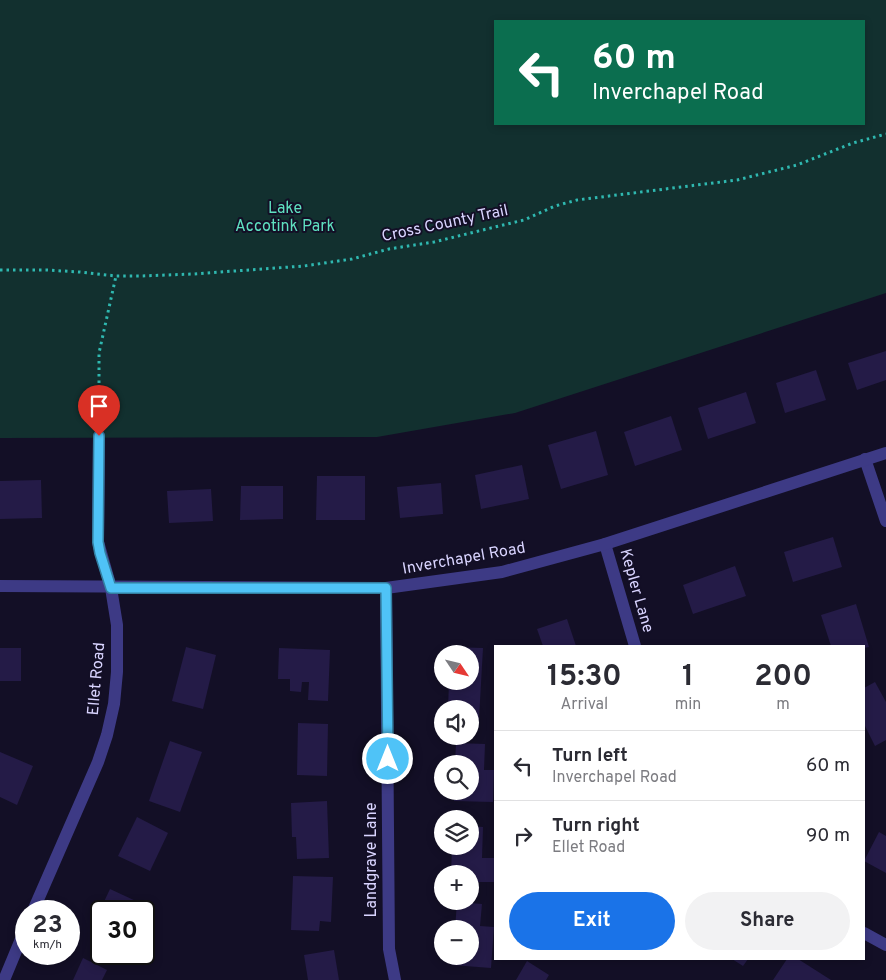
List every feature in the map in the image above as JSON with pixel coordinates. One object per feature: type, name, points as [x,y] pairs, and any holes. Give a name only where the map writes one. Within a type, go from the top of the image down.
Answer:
[{"type":"street","name":"Ellet Road","points":[[38,900],[98,762],[108,735],[114,704],[117,672],[117,625],[111,588],[98,542],[99,436]]},
{"type":"street","name":"Inverchapel Road","points":[[0,586],[386,588],[502,572],[605,544],[886,453]]},
{"type":"street","points":[[865,459],[886,520]]},
{"type":"street","name":"Kepler Lane","points":[[605,544],[636,645]]},
{"type":"street","name":"Landgrave Lane","points":[[386,588],[389,949],[395,980]]},
{"type":"street","points":[[865,934],[886,945]]},
{"type":"street","points":[[4,980],[15,954]]},
{"type":"path","name":"Cross County Trail","points":[[0,270],[72,272],[116,276],[171,276],[230,270],[269,269],[352,258],[389,249],[434,242],[524,220],[556,206],[577,200],[737,180],[797,165],[853,143],[886,134]]},
{"type":"path","points":[[99,436],[99,353],[116,276]]},
{"type":"green space","name":"Lake Accotink Park","points":[[0,0],[886,0],[886,293],[515,413],[377,437],[0,438]]},
{"type":"building","points":[[886,351],[886,380],[857,390],[848,363]]},
{"type":"building","points":[[816,370],[826,400],[785,413],[776,383]]},
{"type":"building","points":[[746,392],[756,423],[708,439],[698,408]]},
{"type":"building","points":[[671,416],[682,450],[635,466],[624,432]]},
{"type":"building","points":[[596,431],[608,475],[561,489],[548,445]]},
{"type":"building","points":[[522,465],[529,499],[481,509],[475,475]]},
{"type":"building","points":[[317,476],[365,476],[365,520],[316,520]]},
{"type":"building","points":[[41,480],[42,518],[0,519],[0,481]]},
{"type":"building","points":[[441,483],[443,514],[400,518],[397,487]]},
{"type":"building","points":[[241,486],[283,486],[283,519],[240,520]]},
{"type":"building","points":[[211,489],[213,521],[169,523],[167,491]]},
{"type":"building","points":[[833,537],[842,567],[793,582],[784,552]]},
{"type":"building","points":[[735,566],[746,596],[693,614],[683,585]]},
{"type":"building","points":[[856,604],[869,647],[865,648],[865,645],[831,645],[821,615]]},
{"type":"building","points":[[567,619],[576,645],[543,645],[537,629]]},
{"type":"building","points":[[186,647],[216,655],[203,709],[172,701]]},
{"type":"building","points":[[0,648],[21,648],[21,681],[0,681]]},
{"type":"building","points":[[279,648],[330,650],[328,701],[308,700],[309,682],[302,682],[301,692],[290,691],[290,679],[278,679]]},
{"type":"building","points":[[479,648],[483,648],[479,719],[479,700],[448,700],[449,690],[479,690]]},
{"type":"building","points":[[875,682],[886,702],[886,740],[875,746],[865,726],[865,687]]},
{"type":"building","points":[[298,723],[328,724],[327,776],[297,775]]},
{"type":"building","points":[[170,741],[202,752],[180,812],[149,801]]},
{"type":"building","points":[[485,744],[484,770],[494,770],[493,802],[454,801],[479,800],[479,755],[455,755],[456,745]]},
{"type":"building","points":[[0,752],[33,766],[17,805],[0,797]]},
{"type":"building","points":[[327,801],[329,858],[297,859],[296,837],[292,837],[291,803]]},
{"type":"building","points":[[137,817],[168,833],[150,871],[118,856]]},
{"type":"building","points":[[479,827],[483,827],[482,858],[494,858],[494,882],[479,882],[479,865],[451,865],[452,855],[479,855]]},
{"type":"building","points":[[879,832],[886,836],[886,873],[865,862]]},
{"type":"building","points":[[293,876],[333,877],[331,922],[320,921],[319,931],[291,930]]},
{"type":"building","points":[[110,889],[134,900],[105,900]]},
{"type":"building","points":[[479,904],[482,904],[480,926],[494,927],[491,968],[452,965],[479,965],[479,920],[456,920],[456,910],[479,910]]},
{"type":"building","points":[[334,950],[339,980],[308,980],[304,955]]},
{"type":"building","points":[[83,958],[90,962],[90,965],[97,965],[107,970],[102,980],[73,980]]},
{"type":"building","points":[[734,960],[747,960],[743,966]]},
{"type":"building","points":[[786,960],[800,960],[831,980],[773,980]]},
{"type":"building","points":[[527,961],[549,975],[546,980],[516,980]]},
{"type":"route","points":[[99,436],[98,542],[111,588],[386,588],[388,759]]}]
